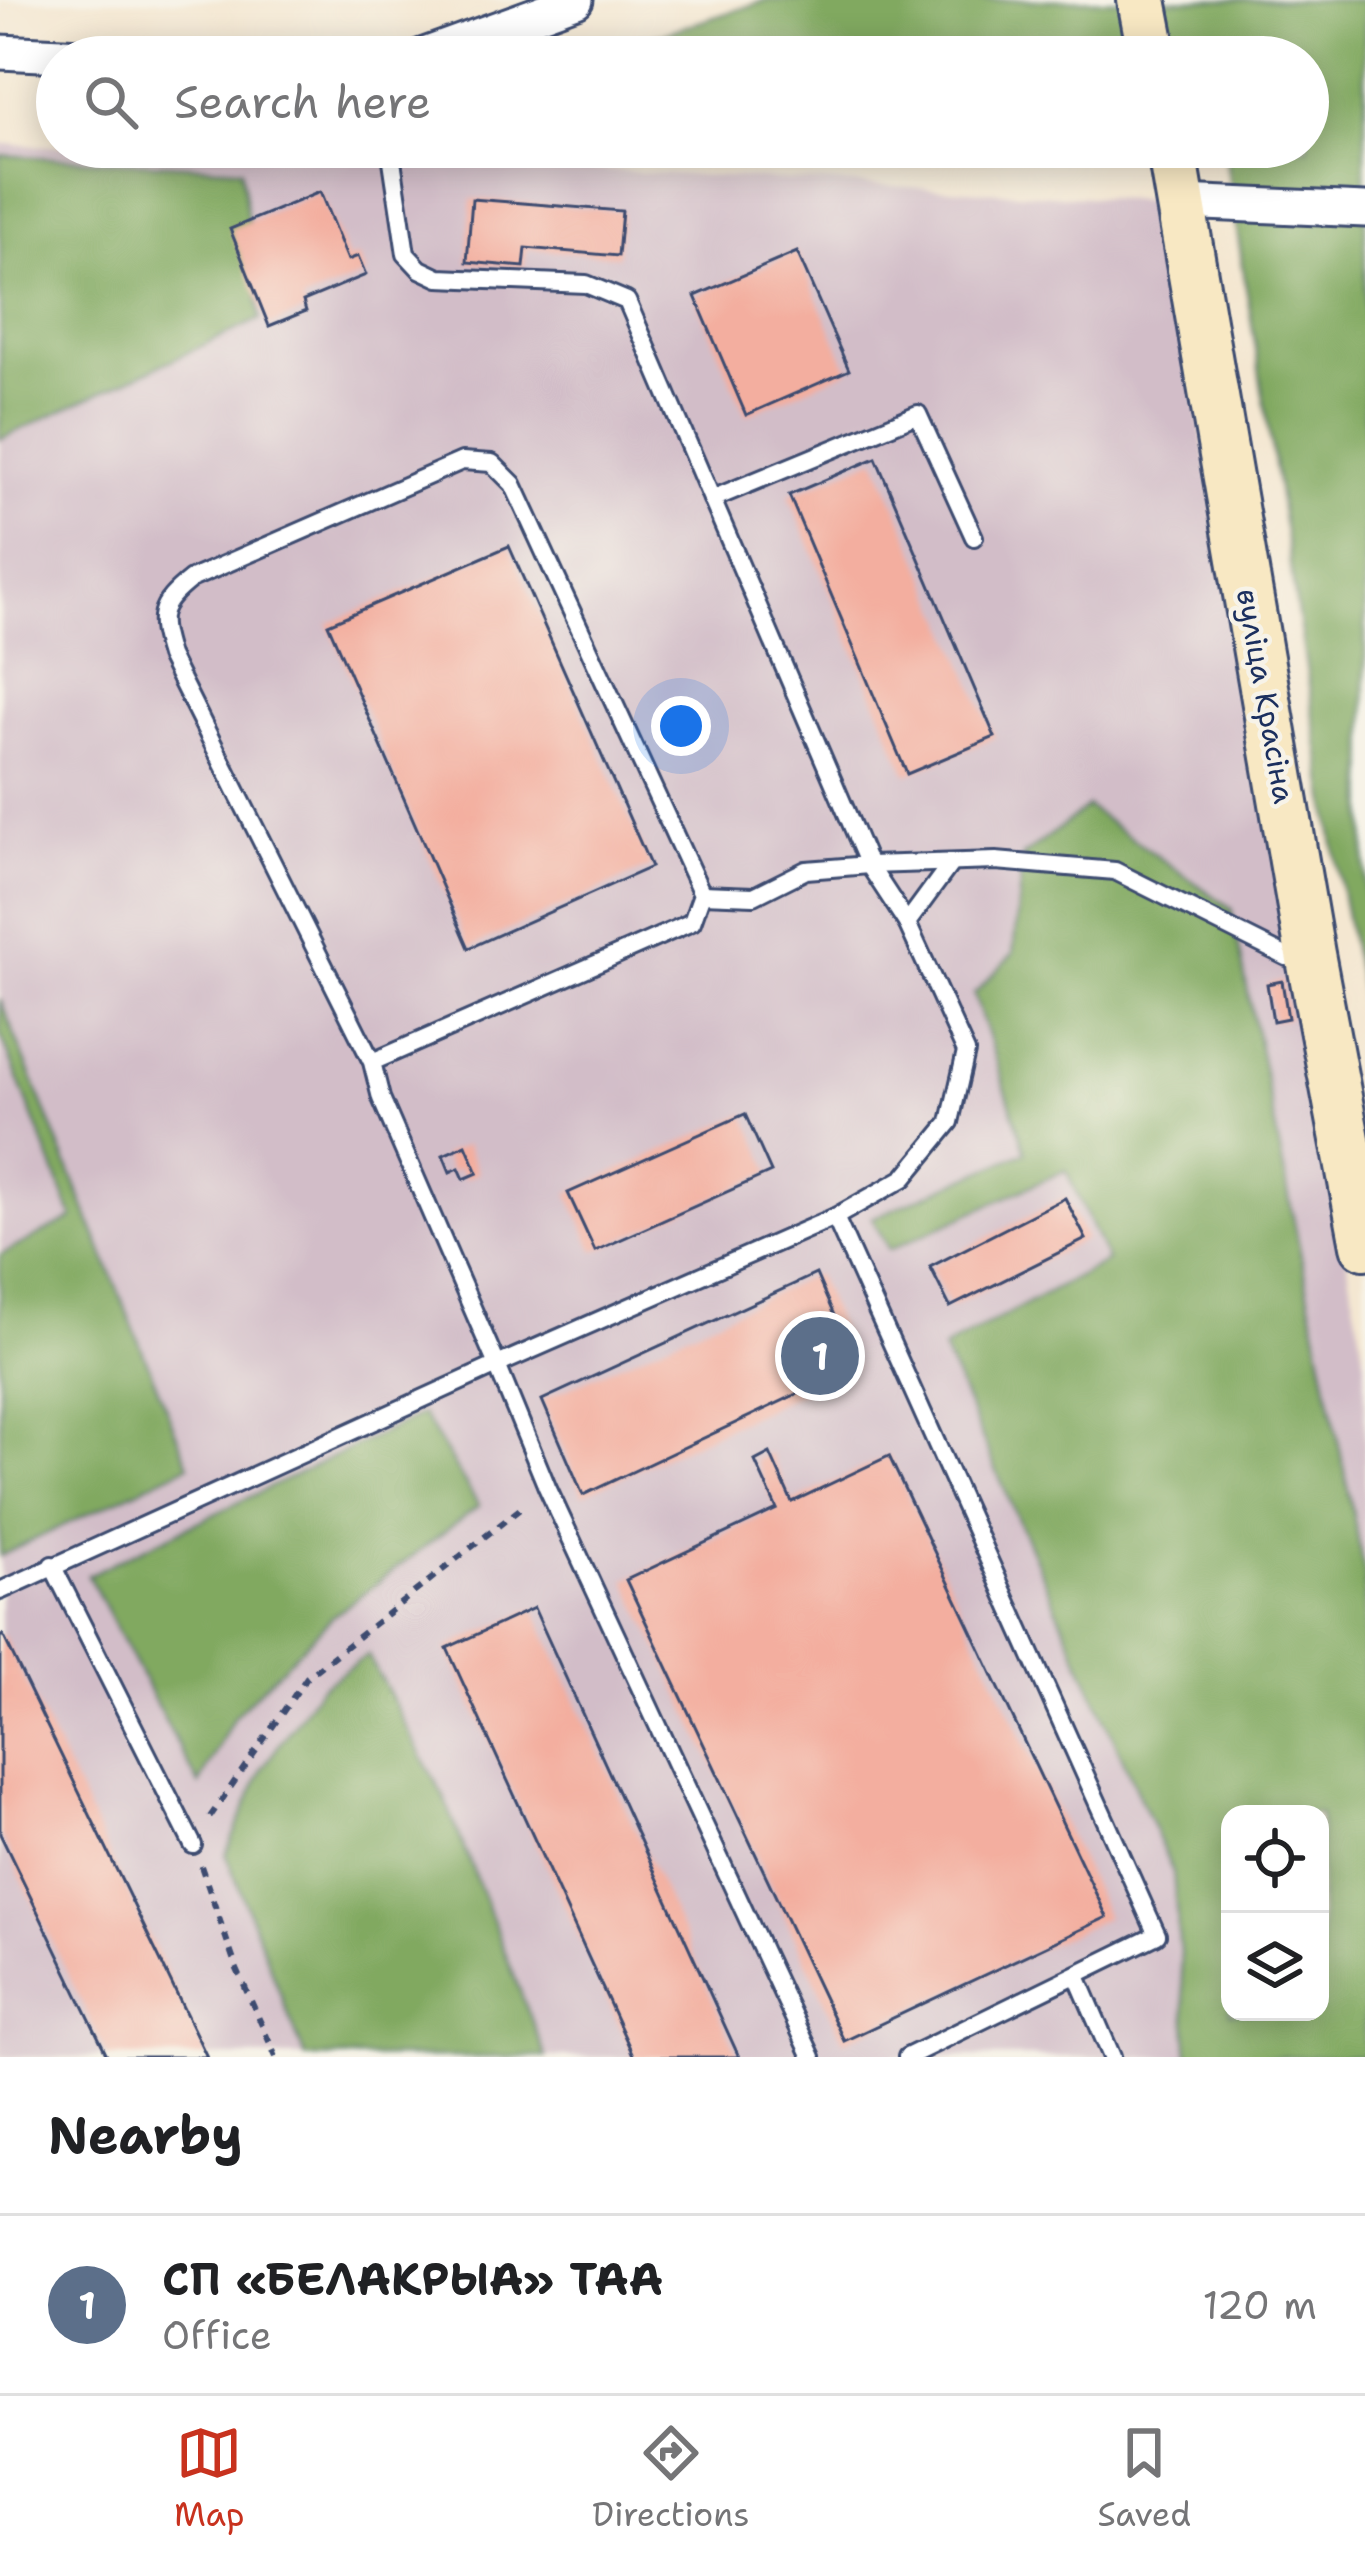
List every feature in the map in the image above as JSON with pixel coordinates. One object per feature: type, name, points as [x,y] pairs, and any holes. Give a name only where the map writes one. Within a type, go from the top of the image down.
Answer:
[{"type":"street","points":[[477,36],[576,0]]},
{"type":"street","points":[[1142,0],[1149,36]]},
{"type":"street","points":[[0,52],[36,54]]},
{"type":"street","name":"вуліца Красіна","points":[[1175,168],[1310,954],[1365,1245]]},
{"type":"street","points":[[1182,202],[1365,210]]},
{"type":"lane","points":[[0,1591],[835,1217],[904,1178],[950,1122],[966,1052],[907,923],[869,866],[627,301],[586,284],[439,278],[421,268],[406,254],[393,168]]},
{"type":"lane","points":[[712,499],[918,414],[974,537]]},
{"type":"lane","points":[[372,1062],[692,922],[702,894],[513,484],[492,463],[462,461],[191,579],[166,599],[160,625],[169,656],[372,1062],[381,1098],[547,1487],[812,2057]]},
{"type":"lane","points":[[702,894],[754,896],[806,870],[869,866],[996,861],[1115,872],[1287,957],[1310,954]]},
{"type":"lane","points":[[907,923],[952,863]]},
{"type":"lane","points":[[835,1217],[1157,1935],[907,2057]]},
{"type":"lane","points":[[52,1565],[193,1845]]},
{"type":"lane","points":[[1077,1976],[1112,2057]]},
{"type":"path","points":[[276,2057],[236,1967],[193,1845],[236,1775],[307,1677],[547,1487]]},
{"type":"shaded area","points":[[0,144],[36,145],[36,168],[570,168],[1161,201],[1365,1362],[1365,2057],[0,2057]]},
{"type":"green space","points":[[767,0],[1365,0],[1365,1013],[1343,902],[1227,168],[1329,168],[1329,36],[655,36]]},
{"type":"green space","points":[[0,155],[36,157],[36,168],[241,168],[260,319],[0,439]]},
{"type":"green space","points":[[1087,807],[1231,908],[1365,1574],[1365,2057],[1189,2057],[1173,1873],[943,1349],[1107,1261],[1066,1170],[889,1250],[872,1218],[1026,1152],[974,994],[1013,954],[1023,856]]},
{"type":"green space","points":[[0,999],[189,1465],[0,1556],[0,1255],[73,1218],[0,1033]]},
{"type":"green space","points":[[422,1414],[479,1506],[333,1616],[234,1716],[199,1785],[88,1575]]},
{"type":"green space","points":[[368,1655],[444,1797],[546,2057],[305,2057],[226,1854],[262,1769],[319,1688]]},
{"type":"building","points":[[320,192],[348,260],[358,256],[366,275],[303,301],[306,311],[269,326],[230,229]]},
{"type":"building","points":[[472,199],[622,211],[618,256],[526,248],[524,267],[467,262]]},
{"type":"building","points":[[797,252],[849,370],[746,415],[695,296]]},
{"type":"building","points":[[876,458],[995,737],[907,774],[789,495]]},
{"type":"building","points":[[509,546],[651,867],[469,948],[328,624]]},
{"type":"building","points":[[1282,981],[1288,1018],[1273,1021],[1267,984]]},
{"type":"building","points":[[745,1114],[771,1172],[595,1251],[568,1193]]},
{"type":"building","points":[[466,1145],[478,1173],[464,1179],[459,1168],[450,1172],[443,1155]]},
{"type":"building","points":[[1065,1198],[1086,1239],[950,1307],[930,1267]]},
{"type":"building","points":[[816,1274],[856,1366],[583,1495],[542,1400]]},
{"type":"building","points":[[770,1453],[792,1502],[889,1456],[1107,1917],[844,2041],[626,1580],[777,1509],[755,1461]]},
{"type":"building","points":[[534,1608],[739,2057],[634,2057],[447,1648]]},
{"type":"building","points":[[3,1635],[207,2057],[108,2057],[0,1834]]},
{"type":"place","name":"СП «БЕЛАКРЫА» ТАА","points":[[820,1356]]}]
